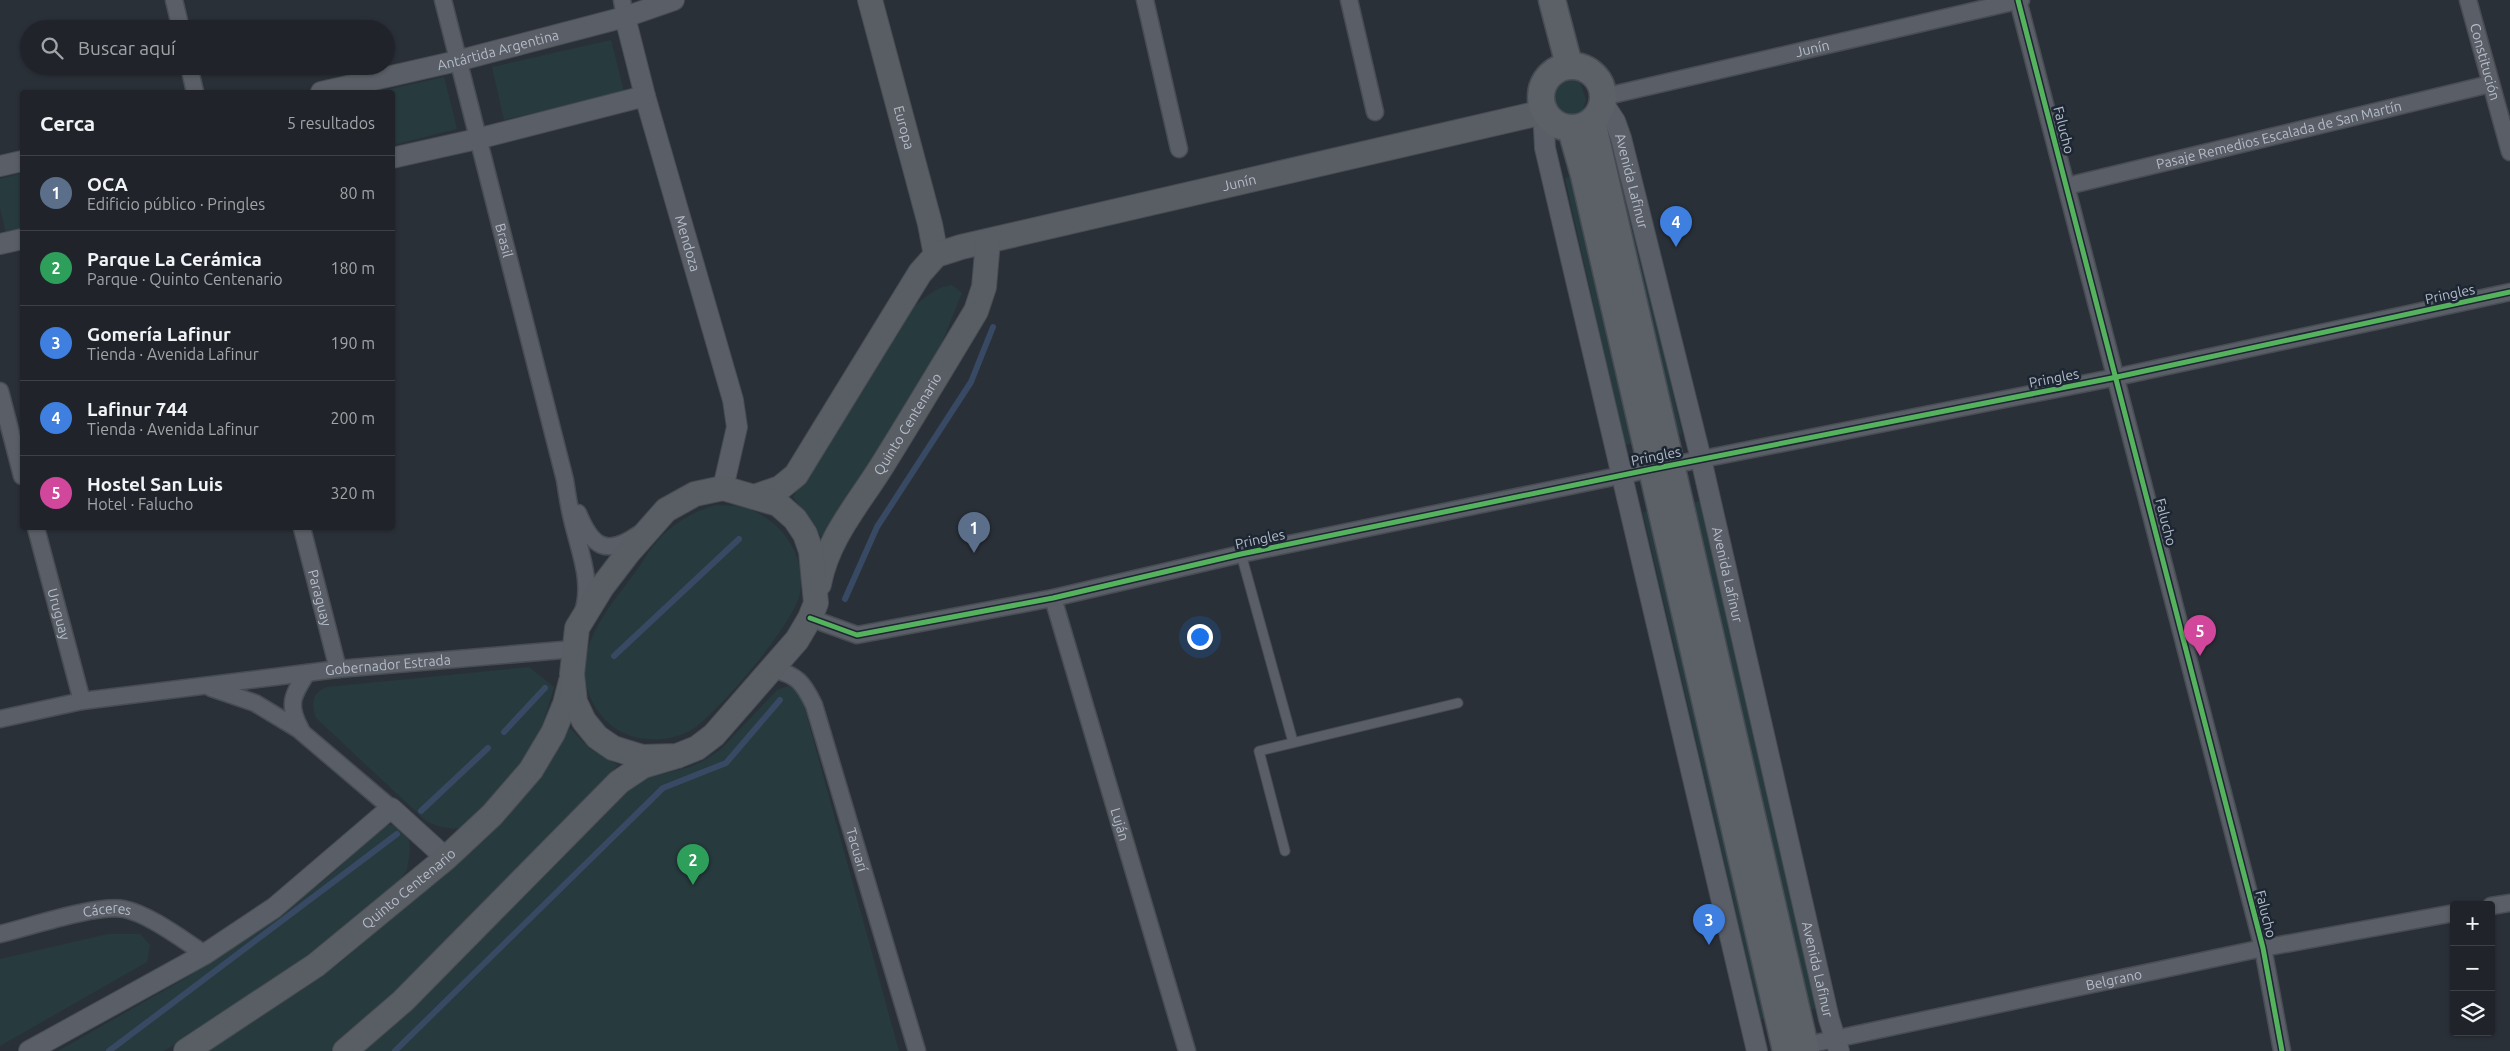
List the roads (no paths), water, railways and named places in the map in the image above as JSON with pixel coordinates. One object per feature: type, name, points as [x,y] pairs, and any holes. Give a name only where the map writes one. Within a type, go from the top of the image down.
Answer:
[{"type":"main road","name":"Europa","points":[[870,0],[930,224],[936,256]]},
{"type":"main road","points":[[1552,0],[1569,66]]},
{"type":"main road","points":[[1592,113],[1554,123],[1546,114],[1540,95],[1546,78],[1560,68],[1569,66],[1591,71],[1600,83],[1592,113],[1584,175],[1662,467],[1792,1050]]},
{"type":"main road","name":"Junín","points":[[936,256],[961,247],[1546,114]]},
{"type":"main road","name":"Quinto Centenario","points":[[813,610],[823,564],[834,540],[884,463],[976,311],[984,287],[988,241]]},
{"type":"main road","points":[[754,497],[780,488],[796,475],[920,273],[936,256]]},
{"type":"main road","points":[[345,1051],[403,1001],[619,782],[643,766],[677,756],[696,748],[714,735],[797,640],[813,610],[811,551],[805,534],[795,519],[778,504],[723,488],[695,494],[666,510],[628,553],[602,587],[576,639],[572,674],[575,702],[584,721],[597,737],[613,748],[642,757],[677,756]]},
{"type":"main road","name":"Quinto Centenario","points":[[186,1051],[316,965],[446,858],[492,815],[531,770],[553,732],[565,704],[572,674]]},
{"type":"street","points":[[174,0],[179,20]]},
{"type":"street","name":"Brasil","points":[[442,0],[565,480],[571,516],[587,578],[586,602],[576,639]]},
{"type":"street","name":"Antártida Argentina","points":[[330,90],[457,61],[624,8],[674,0]]},
{"type":"street","points":[[1144,0],[1179,149]]},
{"type":"street","points":[[1349,0],[1375,112]]},
{"type":"street","name":"Junín","points":[[1592,113],[2019,0]]},
{"type":"street","name":"Falucho","points":[[2019,0],[2264,948],[2282,1051]]},
{"type":"street","name":"Constitución","points":[[2468,0],[2510,152]]},
{"type":"street","name":"Mendoza","points":[[624,8],[645,96],[733,400],[737,427],[723,488]]},
{"type":"street","points":[[191,75],[195,90]]},
{"type":"street","name":"Pasaje Remedios Escalada de San Martín","points":[[2067,186],[2490,84]]},
{"type":"street","points":[[395,157],[477,139],[645,96]]},
{"type":"street","name":"Avenida Lafinur","points":[[1592,113],[1615,121],[1622,138],[1701,459],[1837,1045]]},
{"type":"street","points":[[1546,114],[1544,129],[1545,148],[1624,475],[1757,1051]]},
{"type":"street","points":[[0,166],[20,161]]},
{"type":"street","points":[[0,244],[20,239]]},
{"type":"street","name":"Pringles","points":[[813,610],[857,635],[1054,598],[1241,554],[1701,459],[2117,377],[2510,292]]},
{"type":"street","points":[[0,391],[20,468]]},
{"type":"street","name":"Brasil","points":[[565,480],[586,532],[594,542],[603,546],[614,546],[628,542],[666,510]]},
{"type":"street","name":"Uruguay","points":[[37,530],[82,701]]},
{"type":"street","name":"Paraguay","points":[[303,530],[338,670]]},
{"type":"street","name":"Luján","points":[[1054,598],[1187,1051]]},
{"type":"street","name":"Gobernador Estrada","points":[[0,719],[82,701],[576,639]]},
{"type":"street","name":"Tacuarí","points":[[772,669],[790,674],[806,687],[814,705],[917,1051]]},
{"type":"street","points":[[302,732],[292,714],[294,693],[307,673]]},
{"type":"street","name":"Gobernador Estrada","points":[[204,686],[255,703],[302,732],[446,858]]},
{"type":"street","points":[[29,1051],[205,954],[274,908],[390,808]]},
{"type":"street","points":[[2495,905],[2510,903]]},
{"type":"street","name":"Cáceres","points":[[0,934],[100,909],[124,909],[142,916],[205,954]]},
{"type":"street","name":"Belgrano","points":[[1792,1050],[1837,1045],[2264,948],[2450,914]]},
{"type":"lane","points":[[1241,554],[1293,742]]},
{"type":"lane","points":[[1285,851],[1259,751],[1458,703]]},
{"type":"waterway","points":[[845,599],[877,527],[971,382],[993,327]]},
{"type":"waterway","points":[[614,656],[739,539]]},
{"type":"waterway","points":[[504,732],[545,688]]},
{"type":"waterway","points":[[395,1051],[663,788],[726,763],[780,700]]},
{"type":"waterway","points":[[421,811],[488,748]]},
{"type":"waterway","points":[[109,1051],[397,834]]},
{"type":"place","name":"Lafinur 744","points":[[1676,247]]},
{"type":"place","name":"OCA","points":[[974,553]]},
{"type":"place","name":"Hostel San Luis","points":[[2200,656]]},
{"type":"place","name":"Parque La Cerámica","points":[[693,885]]},
{"type":"place","name":"Gomería Lafinur","points":[[1709,945]]}]
